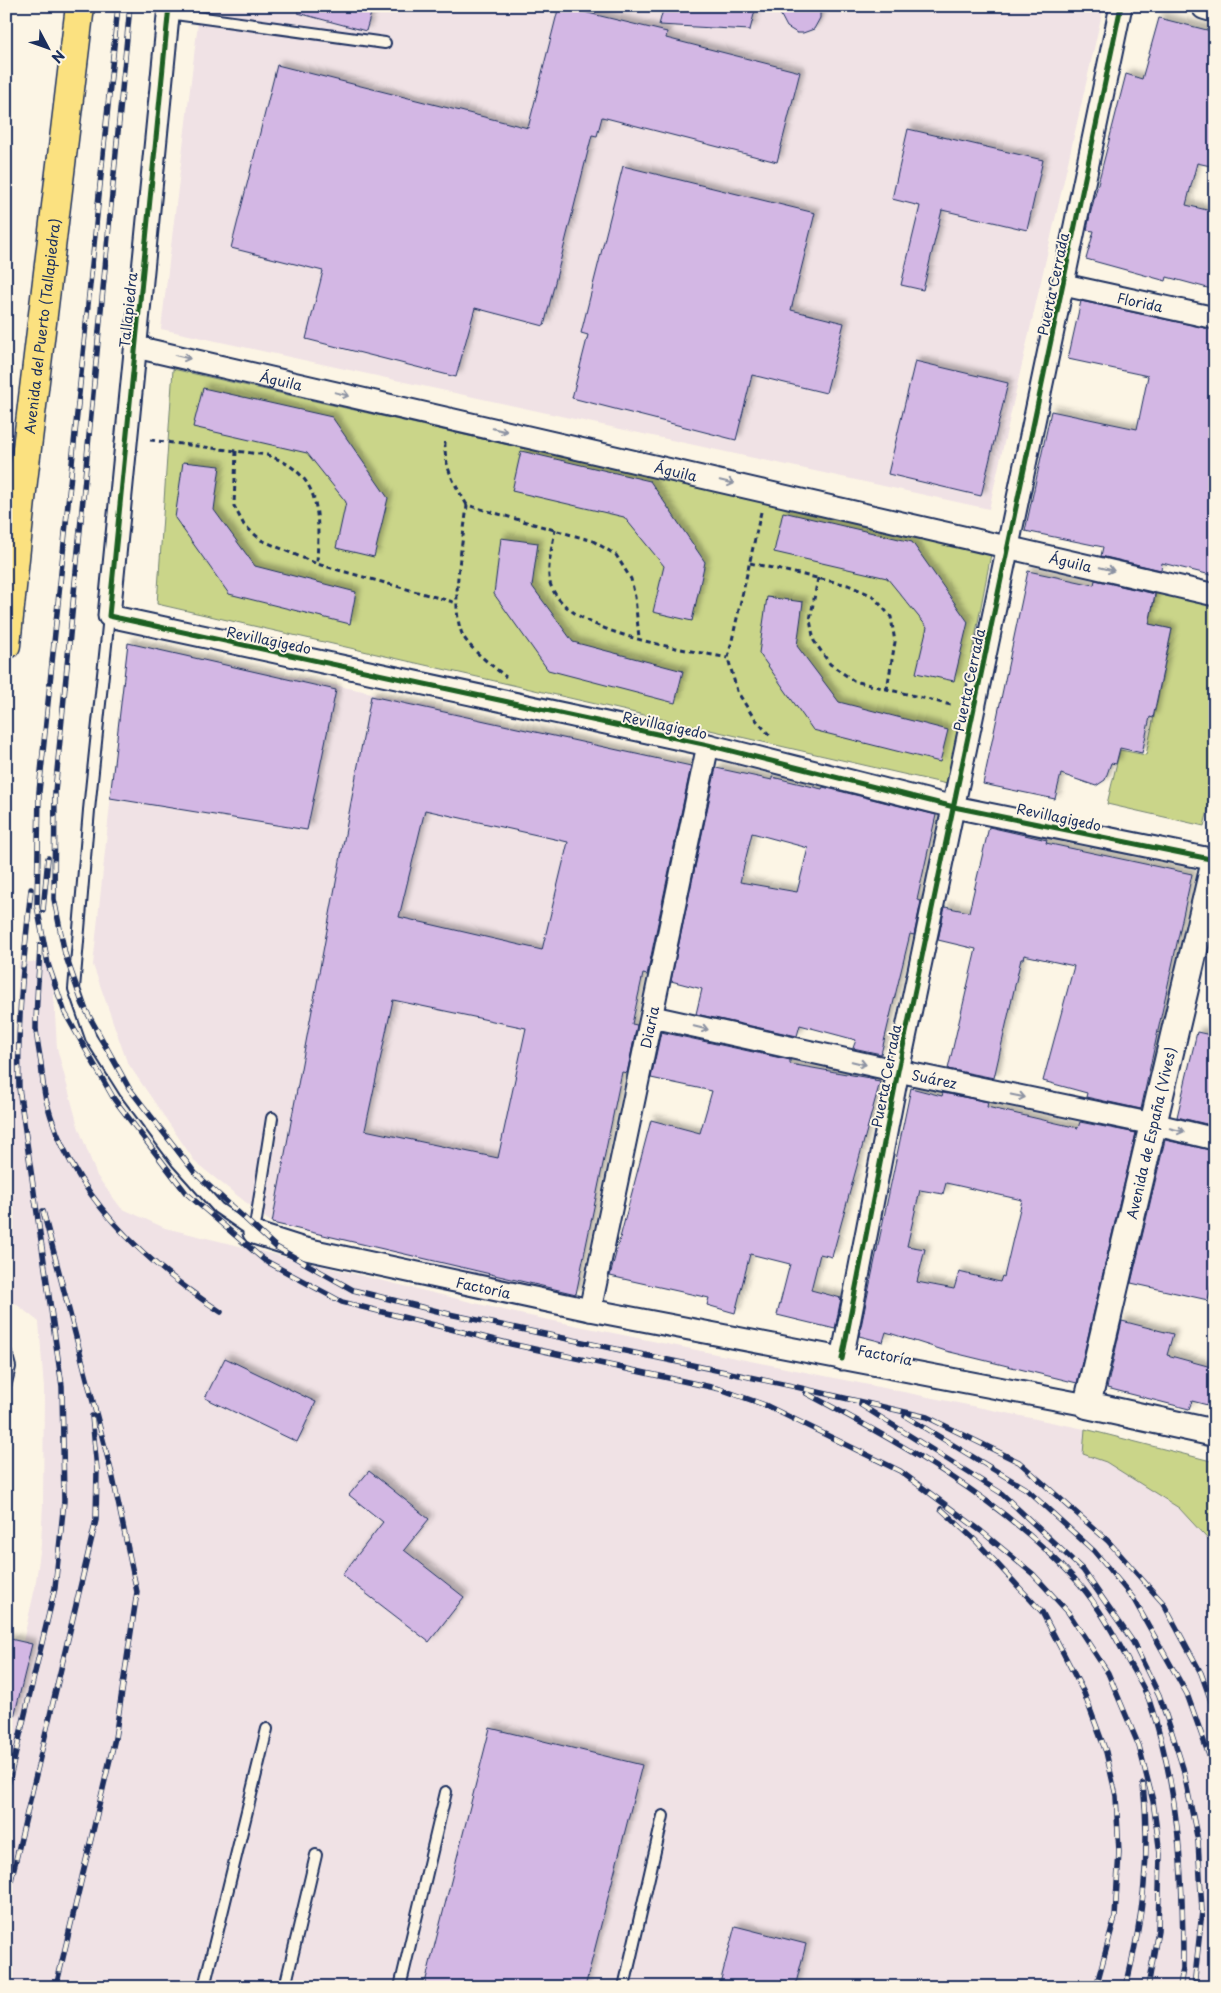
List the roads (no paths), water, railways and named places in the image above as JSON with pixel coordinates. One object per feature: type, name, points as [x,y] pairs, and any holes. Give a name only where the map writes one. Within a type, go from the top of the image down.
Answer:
[{"type":"main road","name":"Avenida del Puerto (Tallapiedra)","points":[[6,645],[23,481],[80,6]]},
{"type":"street","name":"Puerta Cerrada","points":[[842,1358],[898,1071],[1121,6]]},
{"type":"street","points":[[1206,6],[1215,9]]},
{"type":"street","name":"Tallapiedra","points":[[109,616],[168,10]]},
{"type":"street","name":"Florida","points":[[1064,285],[1215,318]]},
{"type":"street","name":"Águila","points":[[136,347],[765,490],[1215,595]]},
{"type":"street","name":"Revillagigedo","points":[[109,616],[708,745],[954,806],[1215,860]]},
{"type":"street","name":"Diaria","points":[[590,1310],[653,1017],[708,745]]},
{"type":"street","name":"Avenida de España (Vives)","points":[[1087,1405],[1215,860]]},
{"type":"street","name":"Suárez","points":[[653,1017],[898,1071],[1153,1124],[1215,1139]]},
{"type":"street","name":"Factoría","points":[[254,1233],[301,1248],[590,1310],[1087,1405],[1215,1433]]},
{"type":"lane","points":[[168,10],[385,42]]},
{"type":"lane","points":[[109,616],[89,810],[74,988],[92,1038],[125,1092],[177,1162],[218,1208],[254,1233],[272,1118]]},
{"type":"lane","points":[[6,1352],[10,1367],[6,1383]]},
{"type":"lane","points":[[204,1987],[266,1729]]},
{"type":"lane","points":[[400,1987],[446,1792]]},
{"type":"lane","points":[[624,1987],[663,1816]]},
{"type":"lane","points":[[285,1987],[316,1855]]},
{"type":"railway","points":[[118,6],[39,792],[37,906],[48,964],[65,1013],[114,1099],[186,1193],[264,1260],[342,1302],[511,1344],[720,1389],[765,1405],[900,1471],[981,1531],[1033,1574],[1068,1612],[1108,1673],[1139,1746],[1153,1801],[1160,1854],[1158,1930],[1148,1987]]},
{"type":"railway","points":[[130,6],[55,792],[54,899],[65,954],[83,1005],[129,1088],[195,1173],[276,1247],[353,1290],[449,1314],[792,1386],[927,1417],[1019,1462],[1108,1541],[1163,1603],[1201,1673],[1215,1712]]},
{"type":"railway","points":[[43,910],[48,858]]},
{"type":"railway","points":[[6,1794],[55,1588],[64,1501],[62,1386],[19,1088],[20,1013],[31,889]]},
{"type":"railway","points":[[40,945],[36,1029],[43,1086],[57,1134],[73,1166],[92,1195],[114,1222],[138,1248],[164,1271],[221,1312]]},
{"type":"railway","points":[[43,1211],[113,1478],[137,1592],[115,1738],[56,1987]]},
{"type":"railway","points":[[806,1393],[878,1432],[982,1498],[1045,1549],[1082,1587],[1103,1616],[1149,1700],[1167,1767],[1178,1832],[1180,1865],[1183,1968],[1180,1987]]},
{"type":"railway","points":[[861,1405],[1001,1493],[1083,1570],[1133,1642],[1159,1695],[1172,1733],[1183,1768],[1198,1841],[1202,1911],[1194,1987]]},
{"type":"railway","points":[[6,1902],[96,1520],[97,1470],[92,1416]]},
{"type":"railway","points":[[905,1416],[1026,1489],[1094,1551],[1133,1598],[1187,1694],[1211,1761],[1215,1783]]},
{"type":"railway","points":[[941,1509],[976,1541],[1042,1612],[1084,1693],[1106,1752],[1116,1796],[1119,1852],[1115,1917],[1096,1987]]},
{"type":"railway","points":[[1126,1987],[1137,1936],[1144,1886],[1146,1836],[1143,1784]]}]
